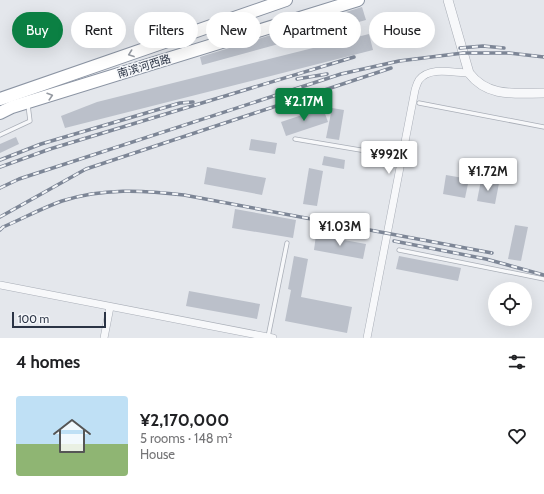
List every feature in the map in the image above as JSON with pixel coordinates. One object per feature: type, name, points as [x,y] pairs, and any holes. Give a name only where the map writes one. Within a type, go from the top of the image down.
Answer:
[{"type":"highway","name":"南滨河西路","points":[[0,112],[6,101],[286,0]]},
{"type":"highway","name":"南滨河西路","points":[[6,101],[28,103],[358,0]]},
{"type":"street","points":[[448,0],[469,74],[475,82],[486,88],[506,93],[544,93]]},
{"type":"street","points":[[367,338],[415,90],[419,81],[426,75],[433,72],[469,74]]},
{"type":"street","points":[[0,285],[271,337]]},
{"type":"street","points":[[104,338],[110,307]]},
{"type":"lane","points":[[0,135],[30,121],[28,103]]},
{"type":"lane","points":[[419,104],[544,127]]},
{"type":"lane","points":[[295,139],[402,157]]},
{"type":"lane","points":[[271,337],[287,243]]},
{"type":"lane","points":[[399,250],[544,279]]},
{"type":"building","points":[[362,7],[366,20],[361,21],[361,12],[346,12]]},
{"type":"building","points":[[369,34],[369,48],[372,48],[373,50],[65,128],[61,116],[97,102],[313,48],[361,48],[361,36]]},
{"type":"building","points":[[269,36],[269,47],[202,65],[200,57],[229,48],[261,48],[261,38]]},
{"type":"building","points":[[323,108],[328,122],[286,136],[281,122]]},
{"type":"building","points":[[332,108],[344,110],[339,140],[326,138]]},
{"type":"building","points":[[16,137],[19,144],[0,153],[0,144]]},
{"type":"building","points":[[251,139],[277,143],[275,154],[249,150]]},
{"type":"building","points":[[324,156],[345,160],[344,169],[322,165]]},
{"type":"building","points":[[207,167],[266,178],[262,195],[204,184]]},
{"type":"building","points":[[309,168],[323,171],[317,206],[303,204]]},
{"type":"building","points":[[446,175],[469,179],[465,198],[443,194]]},
{"type":"building","points":[[481,180],[499,183],[495,204],[477,201]]},
{"type":"building","points":[[235,209],[296,220],[293,238],[232,228]]},
{"type":"building","points":[[515,225],[528,227],[521,261],[508,259]]},
{"type":"building","points":[[316,235],[366,244],[363,259],[314,250]]},
{"type":"building","points":[[294,256],[308,259],[301,297],[352,307],[347,333],[285,321],[291,290],[288,289]]},
{"type":"building","points":[[399,256],[461,268],[458,281],[396,269]]},
{"type":"building","points":[[189,291],[260,304],[257,319],[186,306]]},
{"type":"railway","points":[[460,48],[483,46],[504,48]]},
{"type":"railway","points":[[0,188],[19,179],[341,74],[399,61],[463,53],[509,53],[544,57]]},
{"type":"railway","points":[[0,167],[50,149],[354,57]]},
{"type":"railway","points":[[0,217],[86,169],[391,68]]},
{"type":"railway","points":[[297,79],[327,74]]},
{"type":"railway","points":[[0,160],[41,144],[180,103],[193,102]]},
{"type":"railway","points":[[0,230],[3,227],[62,201],[108,192],[138,191],[184,195],[492,253]]},
{"type":"railway","points":[[394,241],[486,259],[544,275]]}]
